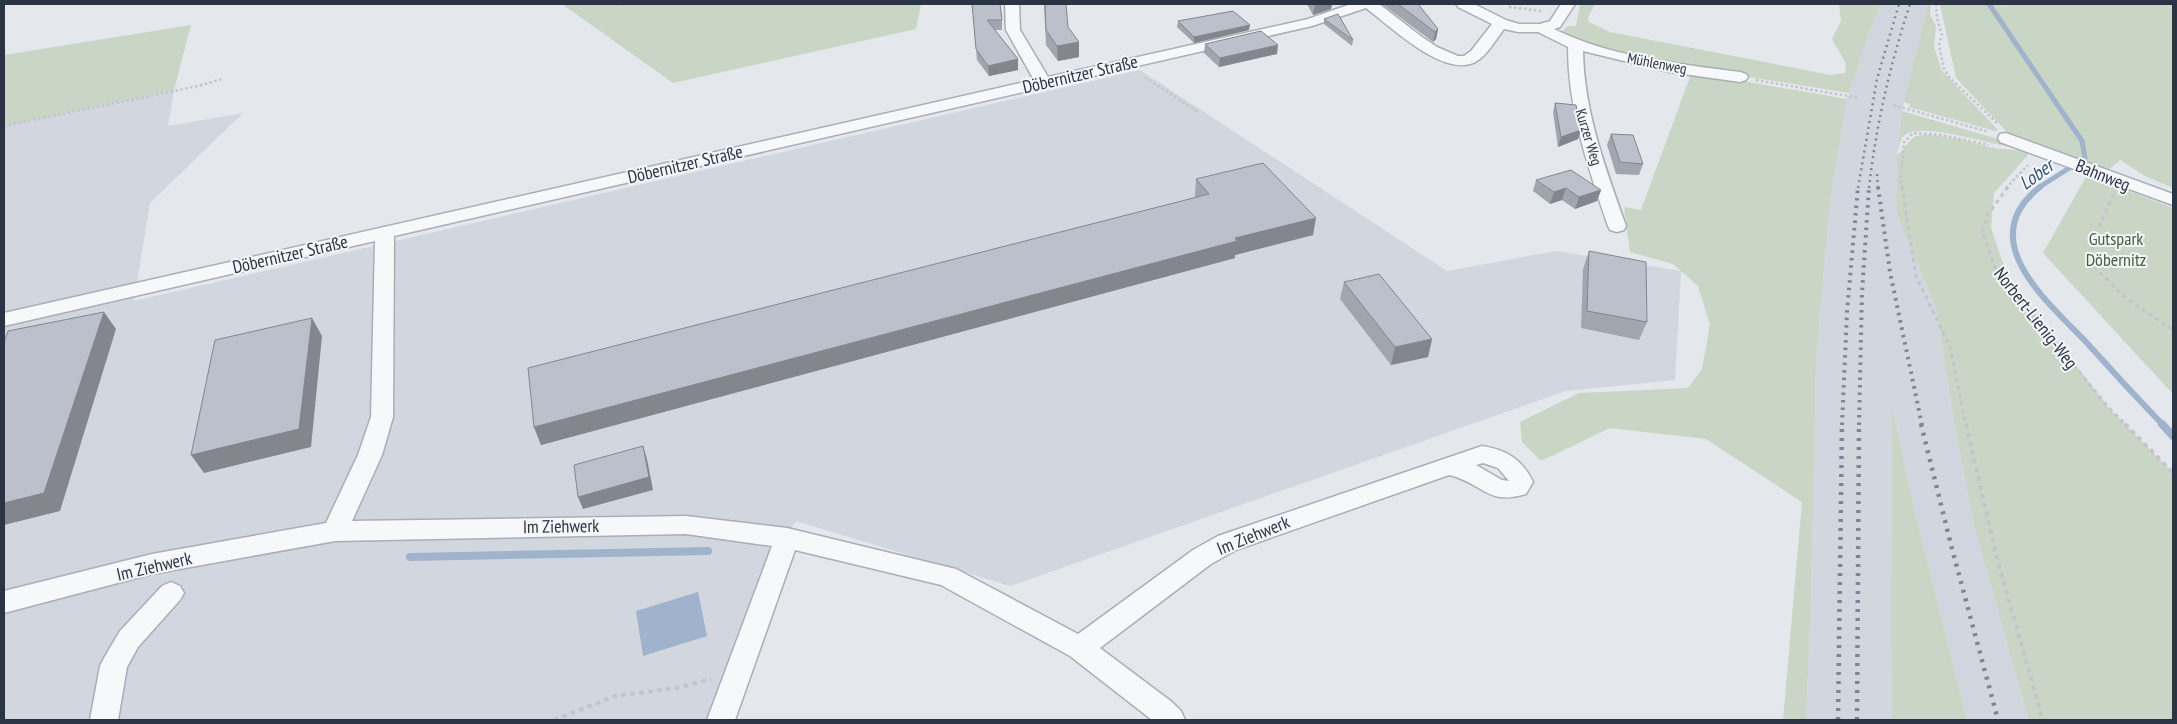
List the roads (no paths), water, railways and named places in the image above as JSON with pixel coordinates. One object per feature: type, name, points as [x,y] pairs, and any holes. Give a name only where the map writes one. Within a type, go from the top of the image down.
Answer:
[{"type":"street","points":[[1012,4],[1013,30],[1043,82]]},
{"type":"street","name":"Döbernitzer Straße","points":[[4,319],[1312,22],[1364,4]]},
{"type":"street","points":[[1370,4],[1431,50],[1446,59],[1458,62],[1468,60],[1474,56],[1501,23]]},
{"type":"street","name":"Mühlenweg","points":[[1463,4],[1501,23],[1518,28],[1541,28],[1575,45],[1670,67],[1740,77]]},
{"type":"street","points":[[1541,28],[1555,24],[1565,8]]},
{"type":"street","name":"Kurzer Weg","points":[[1575,45],[1574,69],[1578,99],[1588,140],[1617,226]]},
{"type":"street","name":"Bahnweg","points":[[2001,141],[2046,151],[2124,184],[2173,200]]},
{"type":"street","points":[[335,531],[370,455],[382,417],[385,232]]},
{"type":"street","name":"Im Ziehwerk","points":[[1080,648],[1202,557],[1227,543],[1449,466]]},
{"type":"street","name":"Im Ziehwerk","points":[[4,602],[152,564],[335,531],[686,525],[787,538],[947,576],[1080,648],[1171,720]]},
{"type":"street","points":[[720,720],[787,538]]},
{"type":"street","points":[[104,720],[114,666],[130,640],[171,593]]},
{"type":"water","points":[[698,592],[707,636],[643,656],[636,611]]},
{"type":"waterway","name":"Lober","points":[[1989,4],[2082,141],[2085,158],[2038,188]]},
{"type":"waterway","name":"Lober","points":[[2040,187],[2021,207],[2013,228],[2015,249],[2023,270],[2054,309],[2163,425]]},
{"type":"waterway","name":"Lober","points":[[2162,424],[2173,436]]},
{"type":"waterway","points":[[410,557],[708,551]]},
{"type":"railway","points":[[1858,188],[1877,79],[1899,4]]},
{"type":"railway","points":[[1869,188],[1885,95],[1910,4]]},
{"type":"railway","points":[[1877,174],[1878,188]]},
{"type":"railway","points":[[1842,425],[1847,312],[1858,187]]},
{"type":"railway","points":[[1859,425],[1862,293],[1869,187]]},
{"type":"railway","points":[[1878,187],[1890,272],[1922,425]]},
{"type":"railway","points":[[1838,720],[1842,424]]},
{"type":"railway","points":[[1857,720],[1859,424]]},
{"type":"railway","points":[[1921,424],[1998,720]]},
{"type":"park label","name":"Gutspark Döbernitz","points":[[2116,248]]}]
